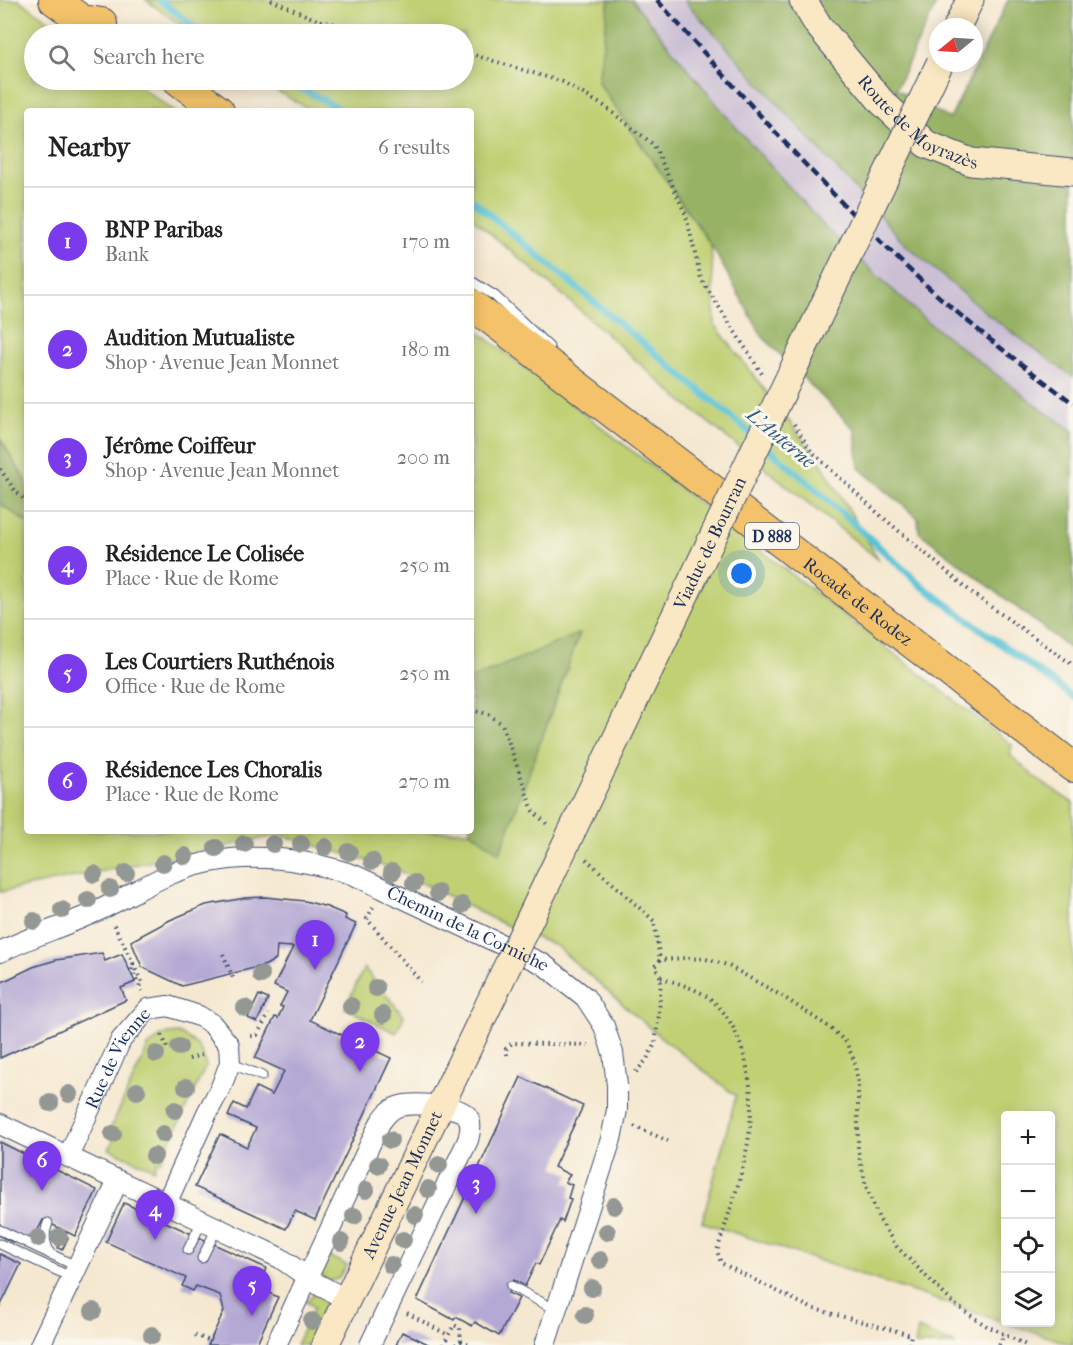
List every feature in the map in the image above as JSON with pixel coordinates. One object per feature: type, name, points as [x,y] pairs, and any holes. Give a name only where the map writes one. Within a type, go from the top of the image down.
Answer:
[{"type":"main road","points":[[54,0],[82,21],[102,19]]},
{"type":"main road","name":"Route de Moyrazès","points":[[803,0],[818,25],[881,100],[926,144],[971,162],[1073,172]]},
{"type":"main road","points":[[961,18],[970,0]]},
{"type":"main road","name":"Viaduc de Bourran","points":[[480,1023],[936,72]]},
{"type":"main road","points":[[191,90],[215,108]]},
{"type":"main road","name":"Rocade de Rodez","points":[[474,306],[1073,767]]},
{"type":"main road","name":"Avenue Jean Monnet","points":[[325,1345],[480,1023]]},
{"type":"street","name":"Chemin de la Corniche","points":[[0,952],[93,913],[178,872],[199,865],[256,857],[276,857],[323,865],[354,875],[543,964],[585,997],[604,1026],[613,1053],[617,1085],[617,1110],[611,1139],[545,1345]]},
{"type":"street","name":"Rue de Vienne","points":[[68,1157],[121,1040],[148,1009],[168,1006],[199,1016],[212,1024],[229,1045],[230,1063]]},
{"type":"street","points":[[166,1204],[230,1063]]},
{"type":"street","points":[[276,1345],[380,1123],[387,1113],[406,1104],[439,1105],[464,1113],[469,1118],[471,1128],[468,1140],[370,1345]]},
{"type":"street","points":[[0,1124],[279,1258],[319,1285],[346,1299]]},
{"type":"street","points":[[40,1345],[117,1181]]},
{"type":"lane","points":[[474,283],[495,296],[563,361],[593,399]]},
{"type":"lane","points":[[230,1063],[262,1076]]},
{"type":"lane","points":[[48,1223],[44,1234],[50,1254]]},
{"type":"lane","points":[[188,1250],[209,1225]]},
{"type":"lane","points":[[202,1258],[209,1225]]},
{"type":"lane","points":[[0,1230],[50,1254],[75,1273]]},
{"type":"lane","points":[[0,1244],[75,1273]]},
{"type":"lane","points":[[511,1286],[556,1310]]},
{"type":"path","points":[[271,0],[317,20],[335,24]]},
{"type":"path","points":[[474,55],[562,82],[604,106],[654,145],[686,215],[701,279],[768,384]]},
{"type":"path","points":[[793,422],[811,450],[880,515],[977,597],[1073,666]]},
{"type":"path","points":[[0,469],[24,499]]},
{"type":"path","points":[[474,711],[488,714],[502,724],[533,811],[550,827]]},
{"type":"path","points":[[585,858],[654,921],[660,960]]},
{"type":"path","points":[[375,928],[420,982]]},
{"type":"path","points":[[124,945],[141,981],[141,989]]},
{"type":"path","points":[[224,954],[233,978]]},
{"type":"path","points":[[633,1076],[655,1044],[661,978],[655,966],[660,960],[706,959],[727,965],[782,996],[829,1027],[846,1042],[854,1060],[858,1083],[858,1151],[866,1186],[879,1219],[897,1247],[954,1304],[985,1325],[1026,1345]]},
{"type":"path","points":[[133,963],[132,970],[137,981]]},
{"type":"path","points":[[661,978],[689,987],[714,1002],[729,1020],[741,1046],[750,1080],[752,1114],[747,1155],[717,1251],[721,1263],[811,1308],[911,1335],[909,1345]]},
{"type":"path","points":[[251,1036],[257,1035],[269,1014]]},
{"type":"path","points":[[162,1035],[168,1050]]},
{"type":"path","points":[[507,1055],[506,1049],[512,1043],[590,1045]]},
{"type":"path","points":[[189,1059],[204,1054]]},
{"type":"path","points":[[631,1125],[668,1141]]},
{"type":"path","points":[[405,1312],[448,1335]]},
{"type":"path","points":[[443,1345],[454,1325],[460,1328],[461,1341]]},
{"type":"path","points":[[999,1345],[1004,1334]]},
{"type":"path","points":[[195,1335],[210,1341]]},
{"type":"path","points":[[455,1345],[461,1341]]},
{"type":"path","points":[[461,1341],[469,1345]]},
{"type":"shaded area","points":[[632,0],[684,0],[907,246],[990,316],[1073,379],[1073,431],[924,319],[824,226],[733,124]]},
{"type":"green space","points":[[0,0],[19,0],[54,24],[24,24],[24,90],[144,90],[170,108],[24,108],[24,834],[474,834],[474,328],[1012,745],[1010,755],[1037,779],[1073,803],[1073,1345],[1019,1327],[1055,1327],[1055,1111],[1001,1111],[1001,1321],[702,1222],[736,1096],[658,1035],[556,946],[499,922],[395,869],[280,835],[0,892]]},
{"type":"green space","points":[[146,0],[609,0],[598,82],[711,245],[715,325],[821,463],[879,560],[678,398],[474,220],[474,108],[307,108],[274,90],[474,90],[474,24],[179,24]]},
{"type":"green space","points":[[609,0],[632,0],[733,124],[824,226],[924,319],[1073,431],[1073,651],[919,532],[918,518],[859,468],[855,430],[762,336],[711,245],[598,82]]},
{"type":"green space","points":[[684,0],[937,0],[896,89],[950,119],[973,72],[983,72],[983,51],[1008,0],[1073,0],[1073,377],[990,316],[907,246]]},
{"type":"green space","points":[[0,438],[24,478],[24,521],[0,503]]},
{"type":"green space","points":[[580,633],[500,853],[474,834],[474,678]]},
{"type":"green space","points":[[364,968],[404,1016],[396,1033],[345,1008]]},
{"type":"green space","points":[[178,1033],[197,1045],[203,1054],[206,1066],[161,1161],[157,1161],[154,1169],[109,1149],[114,1140],[107,1136],[148,1047],[162,1035]]},
{"type":"green space","points":[[326,1255],[347,1265],[338,1279],[329,1281],[319,1274]]},
{"type":"green space","points":[[314,1293],[324,1298],[326,1305],[307,1345],[296,1345],[314,1307],[306,1302]]},
{"type":"green space","points":[[918,1329],[956,1345],[915,1345]]},
{"type":"building","points":[[265,897],[305,901],[327,907],[346,915],[345,919],[356,924],[310,1020],[391,1058],[315,1220],[295,1211],[286,1229],[195,1187],[220,1134],[247,1147],[256,1128],[228,1116],[234,1103],[246,1109],[256,1087],[272,1095],[284,1071],[255,1058],[275,1017],[278,1018],[283,1007],[280,1006],[287,992],[274,986],[293,947],[277,946],[276,959],[266,965],[182,986],[142,967],[131,941],[170,920],[206,905]]},
{"type":"building","points":[[102,953],[105,961],[122,954],[135,982],[121,988],[126,1000],[0,1058],[0,983],[33,967],[56,960]]},
{"type":"building","points":[[259,995],[268,999],[257,1022],[248,1018]]},
{"type":"building","points":[[521,1077],[583,1106],[554,1167],[570,1175],[565,1182],[572,1185],[568,1198],[571,1199],[563,1222],[560,1220],[539,1265],[536,1263],[525,1286],[514,1280],[508,1293],[519,1298],[499,1336],[475,1322],[472,1326],[456,1317],[454,1320],[417,1300]]},
{"type":"building","points":[[0,1142],[97,1190],[75,1236],[43,1220],[32,1241],[16,1233],[12,1242],[0,1236]]},
{"type":"building","points":[[124,1203],[266,1268],[259,1288],[278,1297],[256,1345],[208,1345],[224,1311],[220,1295],[196,1286],[193,1291],[182,1286],[186,1278],[106,1242]]},
{"type":"building","points":[[64,1236],[68,1238],[62,1250],[58,1248]]},
{"type":"building","points":[[0,1254],[21,1264],[0,1307]]},
{"type":"building","points":[[402,1332],[414,1337],[430,1345],[396,1345]]},
{"type":"waterway","name":"L'Auterne","points":[[160,0],[190,24]]},
{"type":"waterway","name":"L'Auterne","points":[[304,90],[338,108]]},
{"type":"waterway","name":"L'Auterne","points":[[474,202],[754,436]]},
{"type":"waterway","name":"L'Auterne","points":[[763,444],[922,586],[1073,697]]},
{"type":"railway","points":[[657,0],[798,157],[909,269],[977,329],[1073,403]]},
{"type":"place","name":"BNP Paribas","points":[[315,970]]},
{"type":"place","name":"Audition Mutualiste","points":[[360,1072]]},
{"type":"place","name":"Résidence Les Choralis","points":[[42,1191]]},
{"type":"place","name":"Jérôme Coiffeur","points":[[476,1214]]},
{"type":"place","name":"Résidence Le Colisée","points":[[155,1240]]},
{"type":"place","name":"Les Courtiers Ruthénois","points":[[252,1316]]}]
